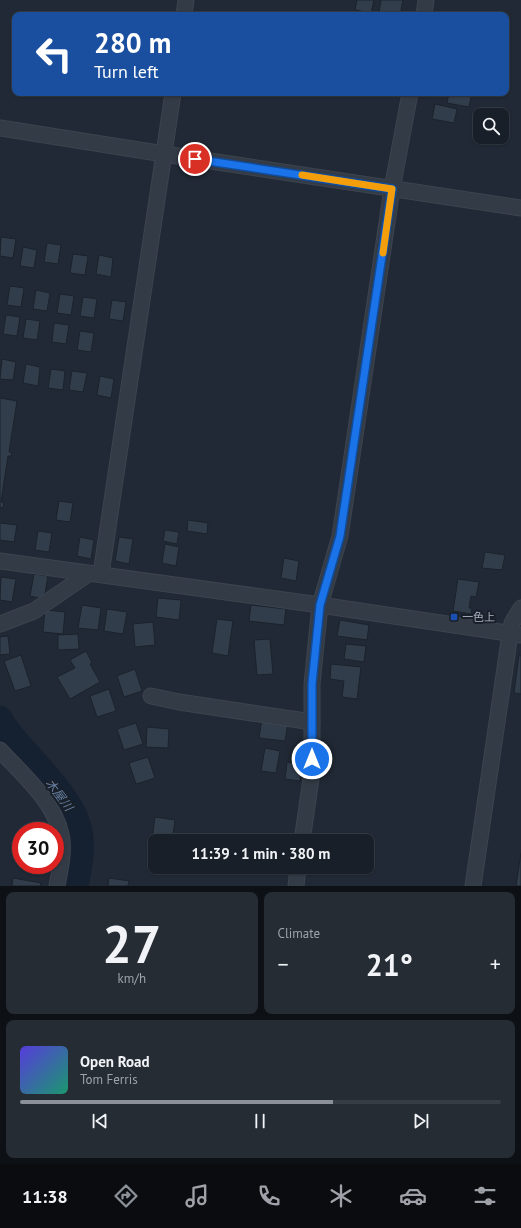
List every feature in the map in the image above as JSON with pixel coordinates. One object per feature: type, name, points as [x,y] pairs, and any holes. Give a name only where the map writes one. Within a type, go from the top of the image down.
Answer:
[{"type":"street","points":[[184,12],[186,0]]},
{"type":"street","points":[[424,12],[426,0]]},
{"type":"street","points":[[0,624],[34,611],[94,574],[173,96]]},
{"type":"street","points":[[303,834],[312,772],[312,684],[320,605],[340,536],[392,189],[409,96]]},
{"type":"street","points":[[0,128],[521,208]]},
{"type":"street","points":[[0,561],[320,605],[515,635]]},
{"type":"street","points":[[473,886],[515,635],[512,623],[521,608]]},
{"type":"street","points":[[150,696],[179,702],[312,722]]},
{"type":"street","points":[[0,750],[41,795],[52,810],[61,834],[62,854],[57,886]]},
{"type":"street","points":[[296,886],[297,874]]},
{"type":"building","points":[[357,0],[374,0],[371,12],[355,10]]},
{"type":"building","points":[[381,0],[403,0],[401,12],[379,12]]},
{"type":"building","points":[[448,96],[471,96],[469,107],[447,103]]},
{"type":"building","points":[[435,104],[457,109],[454,123],[432,119]]},
{"type":"building","points":[[1,237],[16,239],[13,258],[0,256]]},
{"type":"building","points":[[47,243],[61,245],[58,264],[44,262]]},
{"type":"building","points":[[23,247],[37,250],[34,268],[20,266]]},
{"type":"building","points":[[73,254],[88,256],[85,275],[70,273]]},
{"type":"building","points":[[99,255],[113,258],[111,277],[96,274]]},
{"type":"building","points":[[10,286],[24,288],[21,307],[7,305]]},
{"type":"building","points":[[36,290],[50,293],[47,311],[33,309]]},
{"type":"building","points":[[60,294],[74,296],[71,315],[57,313]]},
{"type":"building","points":[[83,297],[97,299],[94,318],[80,316]]},
{"type":"building","points":[[112,300],[126,302],[123,321],[109,319]]},
{"type":"building","points":[[6,315],[20,317],[17,336],[3,334]]},
{"type":"building","points":[[26,319],[40,321],[37,340],[23,338]]},
{"type":"building","points":[[54,323],[69,325],[66,344],[52,342]]},
{"type":"building","points":[[80,331],[94,333],[91,352],[77,350]]},
{"type":"building","points":[[2,359],[16,362],[13,380],[0,379]]},
{"type":"building","points":[[26,364],[40,367],[38,386],[23,383]]},
{"type":"building","points":[[51,369],[65,371],[63,390],[48,388]]},
{"type":"building","points":[[72,371],[87,373],[83,392],[69,390]]},
{"type":"building","points":[[100,376],[114,379],[111,398],[97,395]]},
{"type":"building","points":[[0,398],[17,401],[9,452],[12,453],[11,456],[8,456],[1,502],[4,503],[3,508],[0,507]]},
{"type":"building","points":[[59,501],[73,503],[70,522],[56,520]]},
{"type":"building","points":[[188,520],[208,523],[207,534],[187,531]]},
{"type":"building","points":[[0,523],[17,525],[14,542],[0,540]]},
{"type":"building","points":[[165,530],[179,532],[177,544],[163,541]]},
{"type":"building","points":[[38,531],[52,533],[49,552],[35,550]]},
{"type":"building","points":[[80,537],[94,540],[91,559],[77,556]]},
{"type":"building","points":[[119,537],[133,539],[129,564],[115,561]]},
{"type":"building","points":[[165,544],[179,547],[176,566],[162,563]]},
{"type":"building","points":[[485,552],[505,555],[502,570],[482,568]]},
{"type":"building","points":[[284,558],[299,561],[296,581],[281,578]]},
{"type":"building","points":[[34,574],[48,576],[44,599],[30,596]]},
{"type":"building","points":[[1,577],[16,579],[12,602],[0,600]]},
{"type":"building","points":[[458,579],[479,582],[476,597],[471,596],[469,608],[472,608],[471,614],[453,611]]},
{"type":"building","points":[[158,598],[181,600],[179,620],[156,617]]},
{"type":"building","points":[[82,605],[101,608],[98,630],[78,628]]},
{"type":"building","points":[[251,605],[286,609],[284,625],[249,621]]},
{"type":"building","points":[[107,609],[127,612],[123,634],[104,631]]},
{"type":"building","points":[[45,610],[65,612],[63,634],[43,632]]},
{"type":"building","points":[[217,619],[233,621],[228,656],[212,653]]},
{"type":"building","points":[[340,620],[369,625],[367,640],[337,636]]},
{"type":"building","points":[[153,622],[155,645],[135,647],[133,624]]},
{"type":"building","points":[[78,634],[79,649],[58,650],[58,635]]},
{"type":"building","points":[[8,636],[10,654],[0,655],[0,637]]},
{"type":"building","points":[[270,639],[273,674],[257,675],[254,640]]},
{"type":"building","points":[[346,644],[366,646],[364,662],[344,659]]},
{"type":"building","points":[[86,651],[92,663],[90,664],[100,682],[70,699],[57,677],[75,668],[70,660]]},
{"type":"building","points":[[21,655],[31,686],[15,691],[4,661]]},
{"type":"building","points":[[519,655],[521,656],[521,694],[514,693]]},
{"type":"building","points":[[331,664],[361,667],[357,699],[342,697],[344,681],[330,679]]},
{"type":"building","points":[[135,669],[142,691],[124,697],[117,676]]},
{"type":"building","points":[[109,689],[116,711],[97,717],[90,696]]},
{"type":"building","points":[[262,719],[288,723],[285,741],[259,738]]},
{"type":"building","points":[[136,723],[143,744],[124,750],[117,729]]},
{"type":"building","points":[[147,727],[169,729],[168,748],[146,747]]},
{"type":"building","points":[[265,748],[280,751],[276,773],[261,771]]},
{"type":"building","points":[[148,757],[155,778],[136,784],[129,763]]},
{"type":"building","points":[[287,762],[302,764],[300,781],[285,779]]},
{"type":"building","points":[[155,817],[175,820],[173,834],[153,834]]},
{"type":"building","points":[[521,853],[521,886],[516,886]]},
{"type":"building","points":[[13,878],[41,883],[40,886],[12,886]]},
{"type":"building","points":[[109,878],[129,881],[128,886],[108,886]]},
{"type":"waterway","name":"木屋川","points":[[0,718],[12,737],[59,790],[77,821],[81,838],[81,859],[76,886]]},
{"type":"slow traffic","points":[[302,175],[392,189],[383,253]]},
{"type":"place","name":"一色上","points":[[454,617]]},
{"type":"route","points":[[195,159],[392,189],[340,536],[320,605],[312,684],[312,759]]}]
